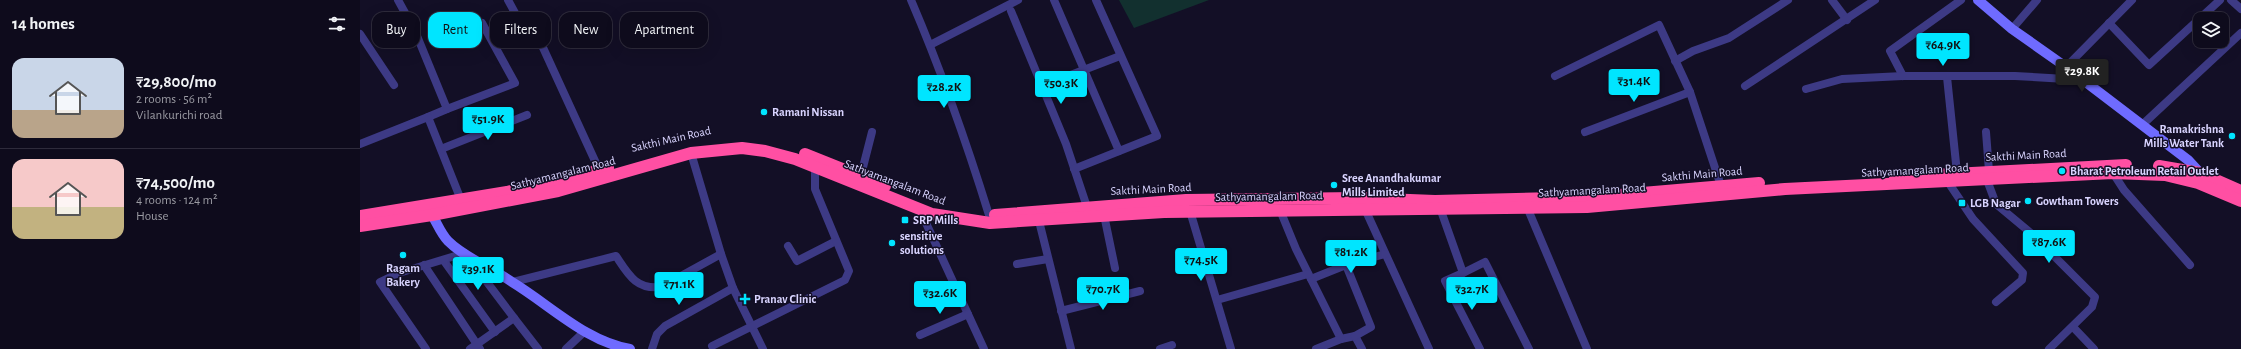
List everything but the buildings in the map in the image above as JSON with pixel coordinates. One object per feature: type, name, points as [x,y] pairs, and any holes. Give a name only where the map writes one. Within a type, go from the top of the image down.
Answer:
[{"type":"highway","name":"Sakthi Main Road","points":[[360,216],[461,200],[602,174],[688,147],[741,140],[764,143],[798,152],[936,207],[956,212],[988,215],[1010,215],[1087,207],[1176,206],[1359,198],[1435,201],[1596,197],[1721,186],[1957,173],[1988,175],[2109,165],[2164,167],[2241,192]]},
{"type":"highway","name":"Sathyamangalam Road","points":[[360,226],[432,215],[558,191],[602,174],[691,153],[742,148],[765,151],[815,166],[920,210],[954,219],[990,223],[1039,221],[1176,206],[1190,211],[1587,207],[1746,192],[1948,182],[1988,175],[2113,173],[2199,178],[2241,202]]},
{"type":"main road","points":[[1978,0],[2012,29],[2066,67],[2188,160],[2199,178]]},
{"type":"main road","points":[[432,215],[448,241],[465,253],[513,282],[585,331],[614,346],[630,349]]},
{"type":"street","points":[[398,0],[415,31],[448,108]]},
{"type":"street","points":[[508,0],[521,24],[534,28],[602,174]]},
{"type":"street","points":[[911,0],[930,45],[967,143],[988,215]]},
{"type":"street","points":[[930,45],[1018,0]]},
{"type":"street","points":[[1054,0],[1119,151]]},
{"type":"street","points":[[1074,169],[1157,136],[1096,0]]},
{"type":"street","points":[[1675,61],[1693,51],[1729,38],[1788,0]]},
{"type":"street","points":[[1832,0],[1847,20]]},
{"type":"street","points":[[1745,86],[1847,20],[1875,0]]},
{"type":"street","points":[[1903,76],[1890,51],[1961,0]]},
{"type":"street","points":[[2012,29],[2036,0]]},
{"type":"street","points":[[2066,67],[2132,0]]},
{"type":"street","points":[[2109,23],[2149,65],[2220,0]]},
{"type":"street","points":[[2231,0],[2241,9]]},
{"type":"street","points":[[1011,11],[1042,86],[1087,207]]},
{"type":"street","points":[[360,144],[448,108],[515,83],[482,23]]},
{"type":"street","points":[[1555,76],[1659,25],[1690,92],[1721,186]]},
{"type":"street","points":[[2142,125],[2241,33]]},
{"type":"street","points":[[360,34],[394,85]]},
{"type":"street","points":[[1042,86],[1120,56]]},
{"type":"street","points":[[1806,89],[1842,79],[1903,76],[2015,76],[2083,80]]},
{"type":"street","points":[[1947,77],[1957,173]]},
{"type":"street","points":[[1586,132],[1690,92]]},
{"type":"street","points":[[442,149],[527,115]]},
{"type":"street","points":[[428,117],[461,200]]},
{"type":"street","points":[[860,176],[872,132]]},
{"type":"street","points":[[1986,132],[1988,175],[1996,204],[2032,234],[2095,297],[2092,308],[2049,349]]},
{"type":"street","points":[[691,153],[721,254],[733,288],[763,349]]},
{"type":"street","points":[[711,348],[845,280],[849,270],[815,189],[815,166]]},
{"type":"street","points":[[2113,173],[2124,190],[2190,265]]},
{"type":"street","points":[[1948,182],[1973,219],[2023,273],[2022,280],[1996,302]]},
{"type":"street","points":[[1527,207],[1587,349]]},
{"type":"street","points":[[1440,208],[1462,273]]},
{"type":"street","points":[[1365,209],[1429,349]]},
{"type":"street","points":[[920,210],[968,314],[981,348]]},
{"type":"street","points":[[1280,210],[1296,249],[1341,339]]},
{"type":"street","points":[[1190,211],[1231,349]]},
{"type":"street","points":[[1104,215],[1115,268]]},
{"type":"street","points":[[1039,221],[1060,311],[1071,349]]},
{"type":"street","points":[[788,246],[797,261],[836,241]]},
{"type":"street","points":[[426,349],[380,282],[424,265],[444,261],[465,253],[538,349]]},
{"type":"street","points":[[513,282],[616,256],[635,282],[654,288],[661,287],[721,254]]},
{"type":"street","points":[[1217,300],[1310,276],[1385,254]]},
{"type":"street","points":[[1017,264],[1048,259]]},
{"type":"street","points":[[444,261],[495,332]]},
{"type":"street","points":[[1480,349],[1445,281],[1485,262],[1529,349]]},
{"type":"street","points":[[424,265],[476,348],[514,318]]},
{"type":"street","points":[[1316,349],[1341,339],[1355,336],[1371,327],[1346,265]]},
{"type":"street","points":[[652,349],[657,334],[664,326],[733,288]]},
{"type":"street","points":[[1060,311],[1140,291]]},
{"type":"street","points":[[920,335],[968,314]]},
{"type":"street","points":[[2073,327],[2094,349]]},
{"type":"street","points":[[566,349],[585,331]]},
{"type":"street","points":[[1355,336],[1362,349]]},
{"type":"street","points":[[1160,349],[1172,345]]},
{"type":"green space","points":[[1119,0],[1209,0],[1134,28]]},
{"type":"place","name":"Ramani Nissan","points":[[764,112]]},
{"type":"place","name":"Ramakrishna Mills Water Tank","points":[[2232,136]]},
{"type":"place","name":"Bharat Petroleum Retail Outlet","points":[[2062,171]]},
{"type":"place","name":"Sree Anandhakumar Mills Limited","points":[[1334,185]]},
{"type":"place","name":"Gowtham Towers","points":[[2028,201]]},
{"type":"place","name":"LGB Nagar","points":[[1962,203]]},
{"type":"place","name":"SRP Mills","points":[[905,220]]},
{"type":"place","name":"sensitive solutions","points":[[892,243]]},
{"type":"place","name":"Ragam Bakery","points":[[403,255]]},
{"type":"place","name":"Pranav Clinic","points":[[745,299]]}]
